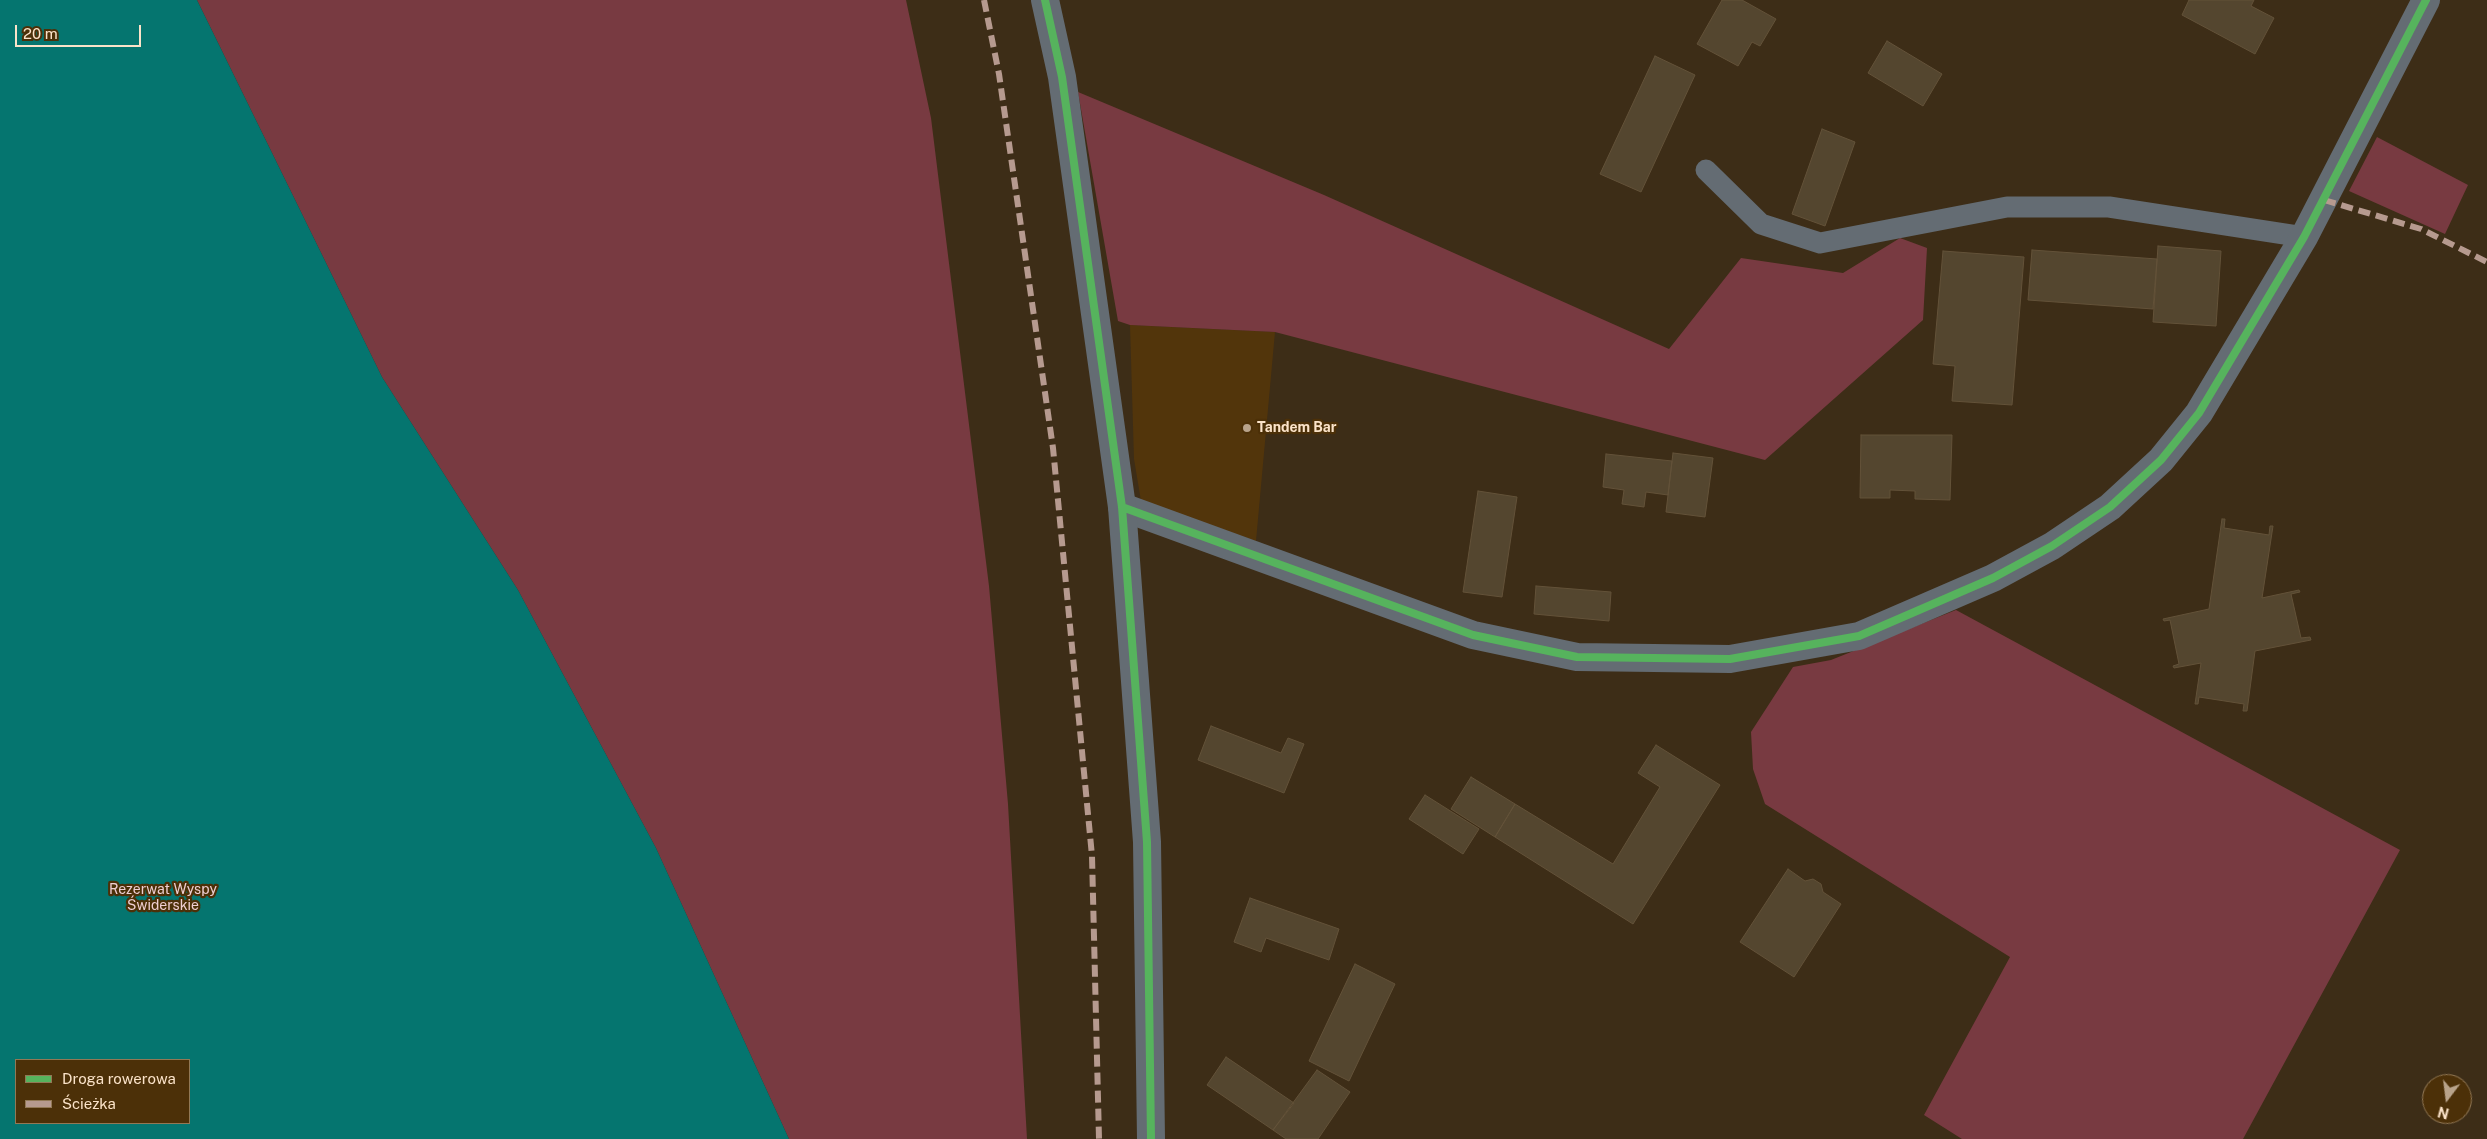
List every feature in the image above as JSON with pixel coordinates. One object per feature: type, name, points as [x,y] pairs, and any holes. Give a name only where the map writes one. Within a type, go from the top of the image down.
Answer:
[{"type":"street","points":[[1045,0],[1062,77],[1122,507],[1147,842],[1150,1139]]},
{"type":"street","points":[[1122,507],[1473,635],[1577,657],[1730,659],[1858,636],[1993,578],[2052,546],[2110,507],[2161,460],[2199,413],[2304,237],[2426,0]]},
{"type":"lane","points":[[1706,170],[1761,224],[1820,242],[2007,207],[2109,207],[2304,237]]},
{"type":"shaded area","points":[[197,0],[906,0],[931,118],[989,586],[1008,804],[1027,1139],[789,1139],[656,848],[518,590],[382,377]]},
{"type":"shaded area","points":[[1078,92],[1324,195],[1669,349],[1741,258],[1843,273],[1900,238],[1927,248],[1923,320],[1765,460],[1275,332],[1130,325],[1118,321]]},
{"type":"shaded area","points":[[2377,137],[2468,185],[2445,234],[2349,191]]},
{"type":"shaded area","points":[[1130,325],[1275,332],[1256,541],[1141,501],[1134,459]]},
{"type":"shaded area","points":[[1956,610],[2400,850],[2243,1139],[1962,1139],[1924,1115],[2010,957],[1765,804],[1753,769],[1751,732],[1793,667],[1831,660]]},
{"type":"water","points":[[0,0],[197,0],[382,377],[518,590],[656,848],[789,1139],[0,1139]]},
{"type":"building","points":[[1722,0],[1742,0],[1776,19],[1760,46],[1752,42],[1738,66],[1697,44]]},
{"type":"building","points":[[2189,0],[2254,0],[2251,6],[2274,18],[2255,54],[2182,15]]},
{"type":"building","points":[[1887,41],[1942,74],[1923,106],[1868,73]]},
{"type":"building","points":[[1655,56],[1695,75],[1641,192],[1600,174]]},
{"type":"building","points":[[1822,129],[1855,142],[1825,226],[1792,214]]},
{"type":"building","points":[[2158,246],[2221,251],[2216,326],[2153,322]]},
{"type":"building","points":[[2032,250],[2157,259],[2153,309],[2028,300]]},
{"type":"building","points":[[1943,251],[2024,257],[2012,405],[1952,401],[1955,366],[1933,364]]},
{"type":"building","points":[[1861,435],[1952,435],[1950,500],[1915,499],[1915,491],[1890,490],[1890,498],[1860,498]]},
{"type":"building","points":[[1673,453],[1713,458],[1705,517],[1666,512]]},
{"type":"building","points":[[1606,454],[1672,461],[1668,495],[1646,492],[1644,507],[1622,504],[1624,490],[1603,487]]},
{"type":"building","points":[[1478,491],[1517,497],[1502,597],[1463,592]]},
{"type":"building","points":[[2222,519],[2225,519],[2224,528],[2269,535],[2270,526],[2273,526],[2262,598],[2299,590],[2300,592],[2291,594],[2301,638],[2310,637],[2311,640],[2255,651],[2247,711],[2243,711],[2244,704],[2199,697],[2198,704],[2195,704],[2201,663],[2174,668],[2173,666],[2179,664],[2170,620],[2164,621],[2163,619],[2209,609]]},
{"type":"building","points":[[1536,586],[1611,592],[1609,621],[1534,614]]},
{"type":"building","points":[[1211,726],[1281,753],[1288,738],[1304,744],[1284,793],[1198,760]]},
{"type":"building","points":[[1656,745],[1720,785],[1633,924],[1495,837],[1515,804],[1613,864],[1660,787],[1638,773]]},
{"type":"building","points":[[1471,777],[1515,804],[1495,837],[1451,809]]},
{"type":"building","points":[[1425,795],[1479,829],[1463,854],[1409,819]]},
{"type":"building","points":[[1788,869],[1805,881],[1813,879],[1821,884],[1823,892],[1841,904],[1794,977],[1740,942]]},
{"type":"building","points":[[1250,898],[1339,929],[1329,960],[1266,938],[1261,952],[1234,942]]},
{"type":"building","points":[[1355,964],[1395,984],[1349,1081],[1309,1061]]},
{"type":"building","points":[[1226,1057],[1294,1103],[1273,1130],[1207,1085]]},
{"type":"building","points":[[1317,1070],[1350,1092],[1318,1139],[1286,1139],[1273,1130]]},
{"type":"marked path","points":[[984,0],[999,74],[1053,448],[1092,856],[1099,1139]]},
{"type":"marked path","points":[[2324,200],[2421,229],[2487,262]]},
{"type":"cycle path","points":[[1045,0],[1062,77],[1122,507],[1147,842],[1151,1139]]},
{"type":"cycle path","points":[[1122,507],[1473,635],[1577,657],[1730,659],[1859,636],[1993,578],[2052,546],[2110,507],[2161,460],[2199,413],[2304,237],[2426,0]]},
{"type":"place","name":"Tandem Bar","points":[[1247,428]]},
{"type":"park label","name":"Rezerwat Wyspy Świderskie","points":[[163,898]]}]
